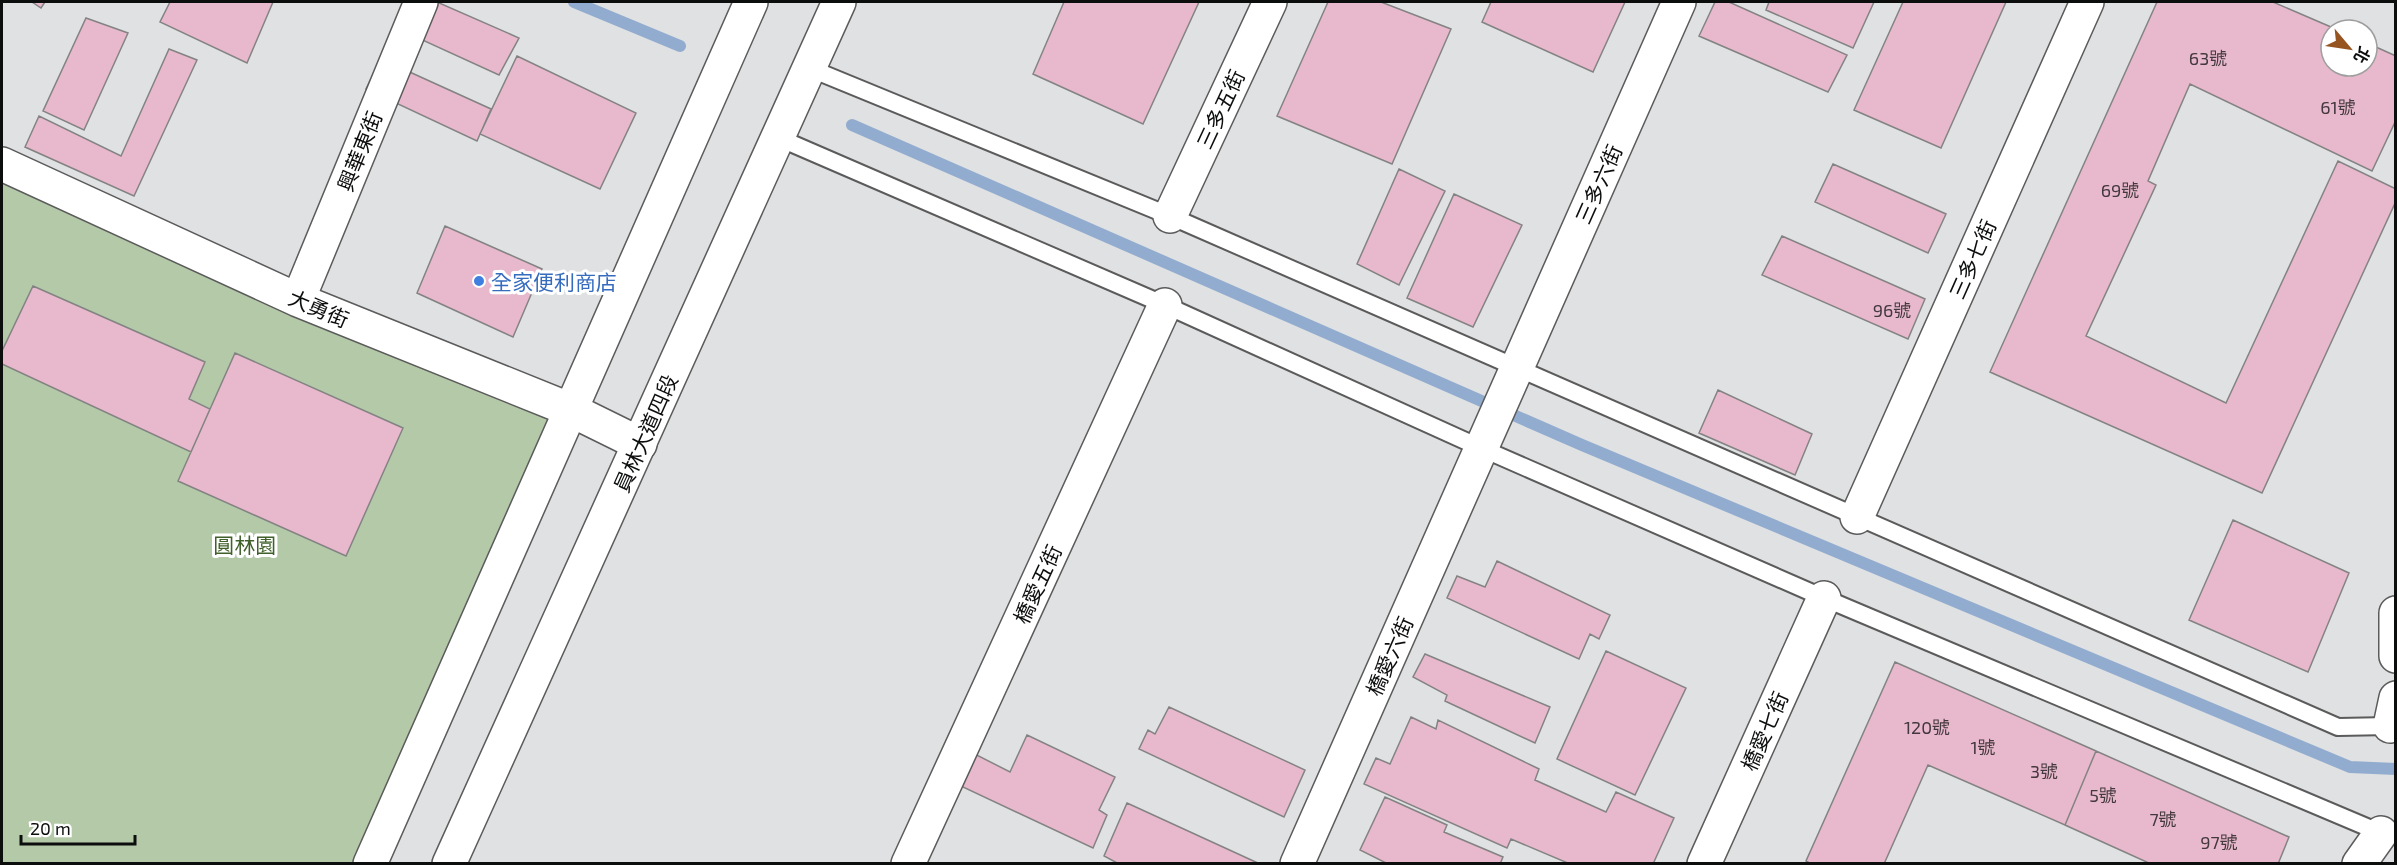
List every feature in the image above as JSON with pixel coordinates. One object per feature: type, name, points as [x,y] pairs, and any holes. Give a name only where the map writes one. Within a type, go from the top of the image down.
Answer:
[{"type":"street","name":"興華東街","points":[[298,300],[421,2]]},
{"type":"street","points":[[370,864],[751,2]]},
{"type":"street","name":"員林大道四段","points":[[449,864],[839,2]]},
{"type":"street","name":"三多五街","points":[[1170,216],[1270,2]]},
{"type":"street","name":"三多六街","points":[[1481,448],[1679,2]]},
{"type":"street","name":"三多七街","points":[[1857,517],[2087,2]]},
{"type":"street","name":"大勇街","points":[[2,164],[298,300],[571,410],[640,444]]},
{"type":"street","name":"橋愛五街","points":[[909,864],[1165,305]]},
{"type":"street","name":"橋愛六街","points":[[1297,864],[1481,448]]},
{"type":"street","name":"橋愛七街","points":[[1704,864],[1824,598]]},
{"type":"street","points":[[2395,620],[2396,656]]},
{"type":"street","points":[[2359,864],[2388,832]]},
{"type":"lane","points":[[809,68],[1170,216],[2338,727],[2393,712]]},
{"type":"lane","points":[[779,138],[1165,305],[1481,448],[1824,598],[2388,832]]},
{"type":"green space","name":"圓林園","points":[[2,164],[571,410],[370,863],[2,864]]},
{"type":"building","points":[[32,2],[45,2],[41,8]]},
{"type":"building","points":[[170,2],[273,2],[247,63],[160,22]]},
{"type":"building","points":[[422,2],[437,2],[519,38],[499,75],[407,33]]},
{"type":"building","points":[[1064,2],[1199,2],[1143,124],[1033,74]]},
{"type":"building","points":[[1328,2],[1381,2],[1451,29],[1392,164],[1277,116]]},
{"type":"building","points":[[1491,2],[1625,2],[1593,72],[1482,22]]},
{"type":"building","points":[[1715,2],[1729,2],[1847,55],[1828,92],[1699,36]]},
{"type":"building","points":[[1769,2],[1874,2],[1853,48],[1766,10]]},
{"type":"building","points":[[1903,2],[2006,2],[1941,148],[1854,110]]},
{"type":"building","points":[[2157,2],[2273,2],[2319,22],[2319,78],[2379,78],[2379,48],[2396,56],[2396,120],[2372,171],[2190,84],[2148,181],[2156,185],[2086,336],[2226,403],[2338,161],[2396,189],[2396,201],[2262,493],[1990,372]]},
{"type":"building","points":[[86,18],[128,33],[84,130],[43,111]]},
{"type":"building","points":[[169,49],[197,60],[134,196],[25,147],[39,116],[121,156]]},
{"type":"building","points":[[517,56],[636,113],[600,189],[480,134]]},
{"type":"building","points":[[381,59],[491,109],[477,141],[366,89]]},
{"type":"building","points":[[1833,164],[1946,214],[1928,253],[1815,202]]},
{"type":"building","points":[[1399,169],[1445,191],[1399,285],[1357,264]]},
{"type":"building","points":[[1454,194],[1522,225],[1473,327],[1407,298]]},
{"type":"building","name":"全家便利商店","points":[[445,226],[542,269],[513,337],[417,293]]},
{"type":"building","points":[[1782,236],[1925,299],[1908,339],[1762,275]]},
{"type":"building","points":[[33,286],[205,362],[189,399],[210,409],[191,452],[2,364],[2,351]]},
{"type":"building","points":[[235,353],[403,428],[346,556],[178,481]]},
{"type":"building","points":[[1718,390],[1812,434],[1795,475],[1699,433]]},
{"type":"building","points":[[2233,520],[2349,573],[2308,672],[2189,620]]},
{"type":"building","points":[[1497,561],[1610,615],[1599,639],[1590,634],[1579,659],[1447,598],[1457,576],[1485,587]]},
{"type":"building","points":[[1606,651],[1686,688],[1635,795],[1557,759]]},
{"type":"building","points":[[1425,654],[1550,707],[1535,743],[1445,701],[1447,695],[1413,677]]},
{"type":"building","points":[[1895,662],[2096,751],[2065,825],[1928,765],[1884,864],[1811,864],[1806,861]]},
{"type":"building","points":[[1169,707],[1305,770],[1284,817],[1139,749],[1148,730],[1155,734]]},
{"type":"building","points":[[1411,717],[1436,729],[1438,720],[1539,769],[1535,780],[1606,812],[1616,792],[1674,818],[1653,864],[1570,864],[1511,839],[1507,848],[1364,784],[1376,758],[1390,764]]},
{"type":"building","points":[[1027,735],[1115,777],[1099,810],[1107,815],[1093,848],[948,780],[963,748],[1010,772]]},
{"type":"building","points":[[2096,751],[2289,837],[2278,864],[2151,864],[2065,825]]},
{"type":"building","points":[[1385,797],[1447,825],[1444,832],[1503,857],[1500,864],[1388,864],[1360,850]]},
{"type":"building","points":[[1127,803],[1260,864],[1119,864],[1104,856]]},
{"type":"waterway","points":[[574,2],[680,46]]},
{"type":"waterway","points":[[852,125],[1582,445],[2350,767],[2396,769]]},
{"type":"place","name":"全家便利商店","points":[[479,281]]}]
